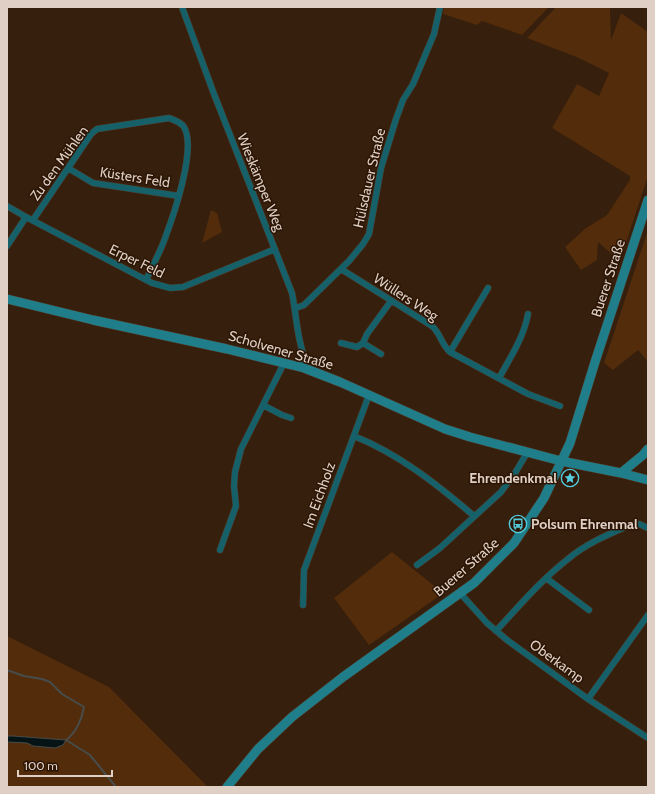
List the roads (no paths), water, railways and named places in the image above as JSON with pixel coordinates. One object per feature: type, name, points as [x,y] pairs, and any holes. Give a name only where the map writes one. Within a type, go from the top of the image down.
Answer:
[{"type":"main road","name":"Buerer Straße","points":[[227,787],[258,749],[302,708],[460,593],[486,572],[514,543],[544,498],[570,443],[648,200]]},
{"type":"main road","name":"Scholvener Straße","points":[[7,299],[304,368],[340,382],[445,429],[528,453],[648,480]]},
{"type":"main road","points":[[621,473],[646,454]]},
{"type":"street","name":"Wieskämper Weg","points":[[182,7],[219,108],[292,293],[296,308],[299,337],[305,361],[304,368]]},
{"type":"street","name":"Hülsdauer Straße","points":[[296,308],[304,305],[341,269],[363,244],[369,234],[381,168],[396,119],[402,100],[413,84],[434,34],[440,7]]},
{"type":"street","name":"Zu den Mühlen","points":[[33,220],[91,134],[96,129],[169,118],[176,120],[184,126],[188,139],[186,160],[179,196],[164,242],[146,280]]},
{"type":"street","name":"Küsters Feld","points":[[68,168],[93,184],[179,196]]},
{"type":"street","name":"Erper Feld","points":[[7,206],[146,280],[170,288],[183,287],[275,249]]},
{"type":"street","points":[[7,246],[26,216]]},
{"type":"street","name":"Wüllers Weg","points":[[341,269],[391,302],[432,326],[439,334],[444,347],[450,352],[542,400],[560,406]]},
{"type":"street","points":[[450,352],[488,288]]},
{"type":"street","points":[[341,343],[357,347],[363,343],[366,334],[391,302]]},
{"type":"street","points":[[499,378],[521,335],[528,314]]},
{"type":"street","points":[[363,343],[381,354]]},
{"type":"street","points":[[220,550],[236,506],[234,486],[241,449],[284,363]]},
{"type":"street","name":"Im Eichholz","points":[[303,605],[304,570],[369,395]]},
{"type":"street","points":[[263,405],[291,418]]},
{"type":"street","points":[[354,436],[374,444],[392,454],[455,500],[474,516]]},
{"type":"street","points":[[417,565],[440,548],[501,492],[528,453]]},
{"type":"street","points":[[496,631],[546,578],[568,558],[580,550],[630,525],[639,524],[648,528]]},
{"type":"street","points":[[546,578],[589,610]]},
{"type":"street","name":"Oberkamp","points":[[460,593],[496,631],[588,699],[648,738]]},
{"type":"street","points":[[588,699],[648,615]]},
{"type":"waterway","points":[[7,670],[24,676],[50,682],[62,694],[84,707],[78,725],[73,734],[66,740],[90,755],[116,787]]},
{"type":"place","name":"Ehrendenkmal","points":[[570,478]]},
{"type":"place","name":"Polsum Ehrenmal","points":[[518,524]]}]
